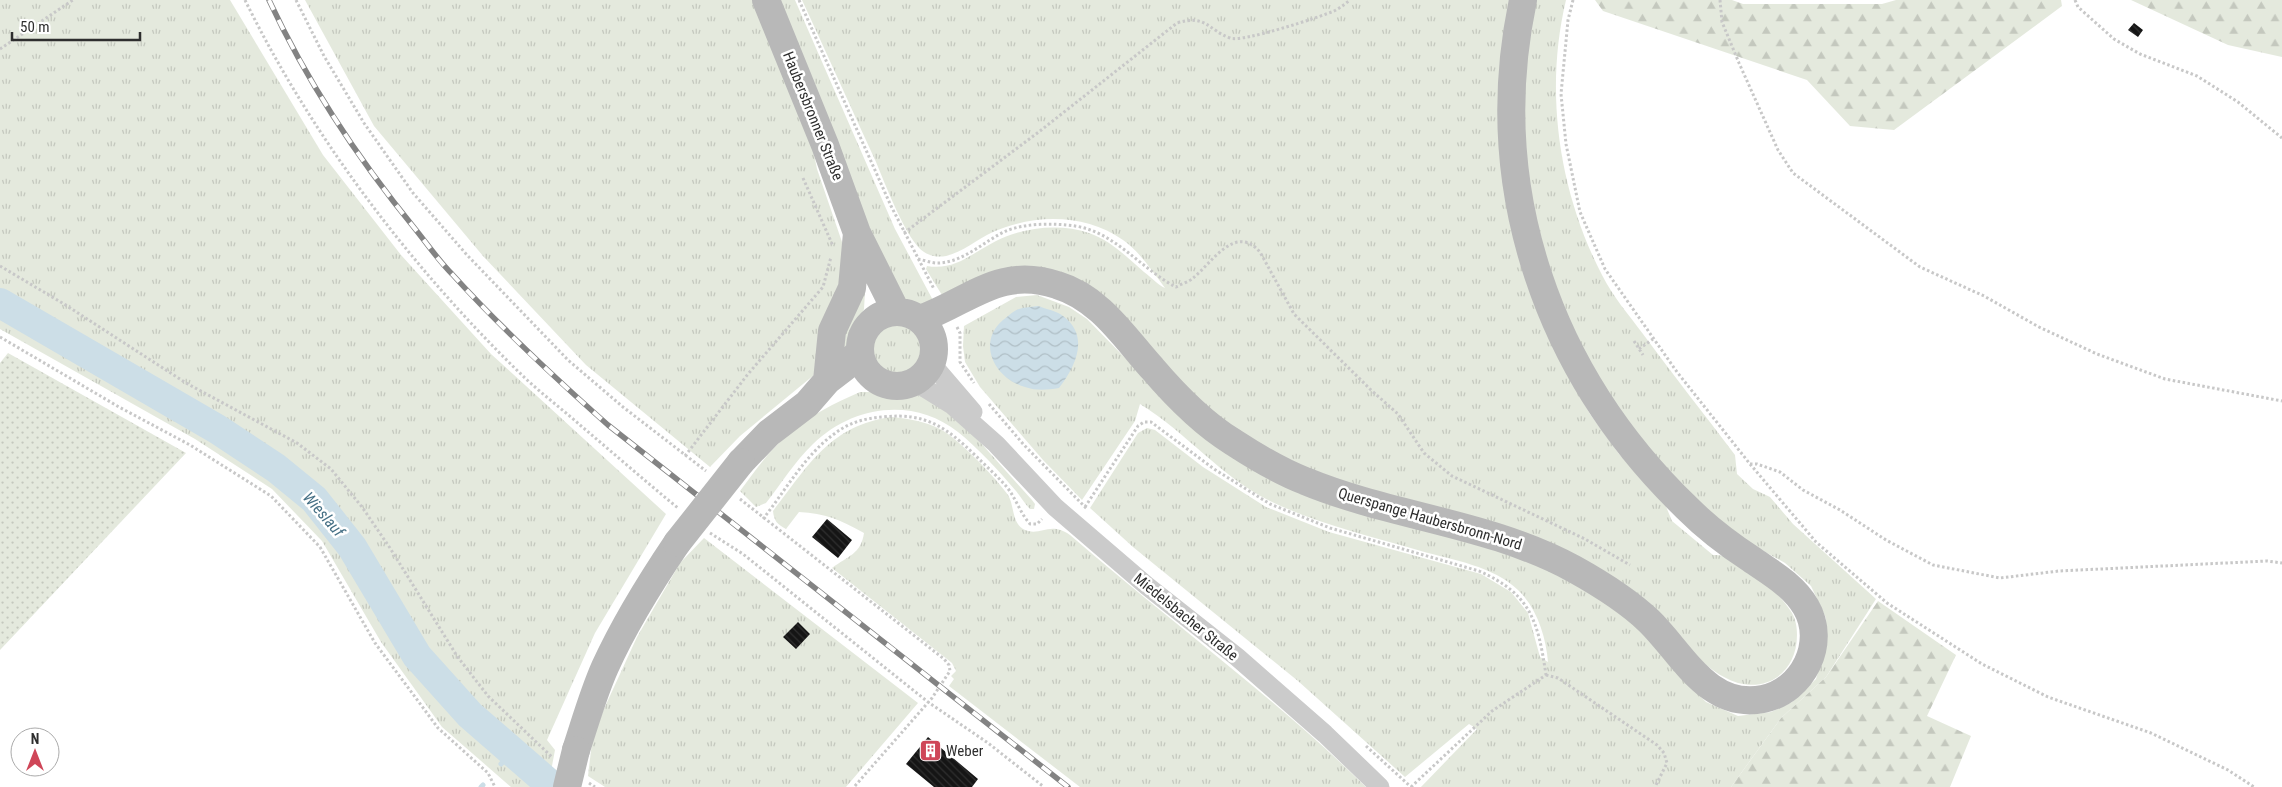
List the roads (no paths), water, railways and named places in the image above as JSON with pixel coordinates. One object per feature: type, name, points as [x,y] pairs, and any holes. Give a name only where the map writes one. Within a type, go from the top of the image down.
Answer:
[{"type":"main road","name":"Haubersbronner Straße","points":[[766,0],[825,144],[857,233],[896,316]]},
{"type":"main road","name":"Querspange Haubersbronn-Nord","points":[[896,316],[995,283],[1016,279],[1052,283],[1070,289],[1102,311],[1152,369],[1195,413],[1227,439],[1266,463],[1323,488],[1498,538],[1566,565],[1626,601],[1649,621],[1703,683],[1718,693],[1744,701],[1766,699],[1784,691],[1798,679],[1808,665],[1813,647],[1814,626],[1809,611],[1796,592],[1781,579],[1722,539],[1692,514],[1634,453],[1587,386],[1565,346],[1549,307],[1526,233],[1517,185],[1513,141],[1514,56],[1523,0]]},
{"type":"main road","points":[[827,381],[832,331],[852,288],[857,233]]},
{"type":"main road","points":[[934,352],[930,330],[896,316],[865,328],[860,340],[859,352],[862,362],[874,378],[894,386],[915,382],[923,376],[934,352],[978,308],[995,298],[1036,281]]},
{"type":"main road","points":[[579,786],[563,753],[628,622],[654,577],[677,544],[741,462],[770,433],[807,404],[827,381],[844,368],[859,352]]},
{"type":"main road","points":[[807,404],[856,383],[874,378]]},
{"type":"street","points":[[934,352],[937,370],[971,408],[996,444]]},
{"type":"street","points":[[915,382],[952,405],[996,444]]},
{"type":"street","name":"Miedelsbacher Straße","points":[[996,444],[1055,507],[1147,586],[1237,657],[1325,734],[1380,787]]},
{"type":"water","points":[[1038,306],[1061,314],[1071,324],[1076,333],[1078,342],[1075,361],[1059,388],[1034,389],[1014,383],[998,368],[990,349],[995,329],[1003,320],[1017,310]]},
{"type":"waterway","name":"Wieslauf","points":[[0,303],[217,429],[276,468],[314,499],[352,547],[417,656],[470,715],[553,787]]},
{"type":"waterway","points":[[501,764],[511,753]]},
{"type":"railway","points":[[269,0],[317,90],[335,120],[374,176],[443,264],[509,333],[608,425],[1068,787]]},
{"type":"place","name":"Weber","points":[[930,751]]}]
